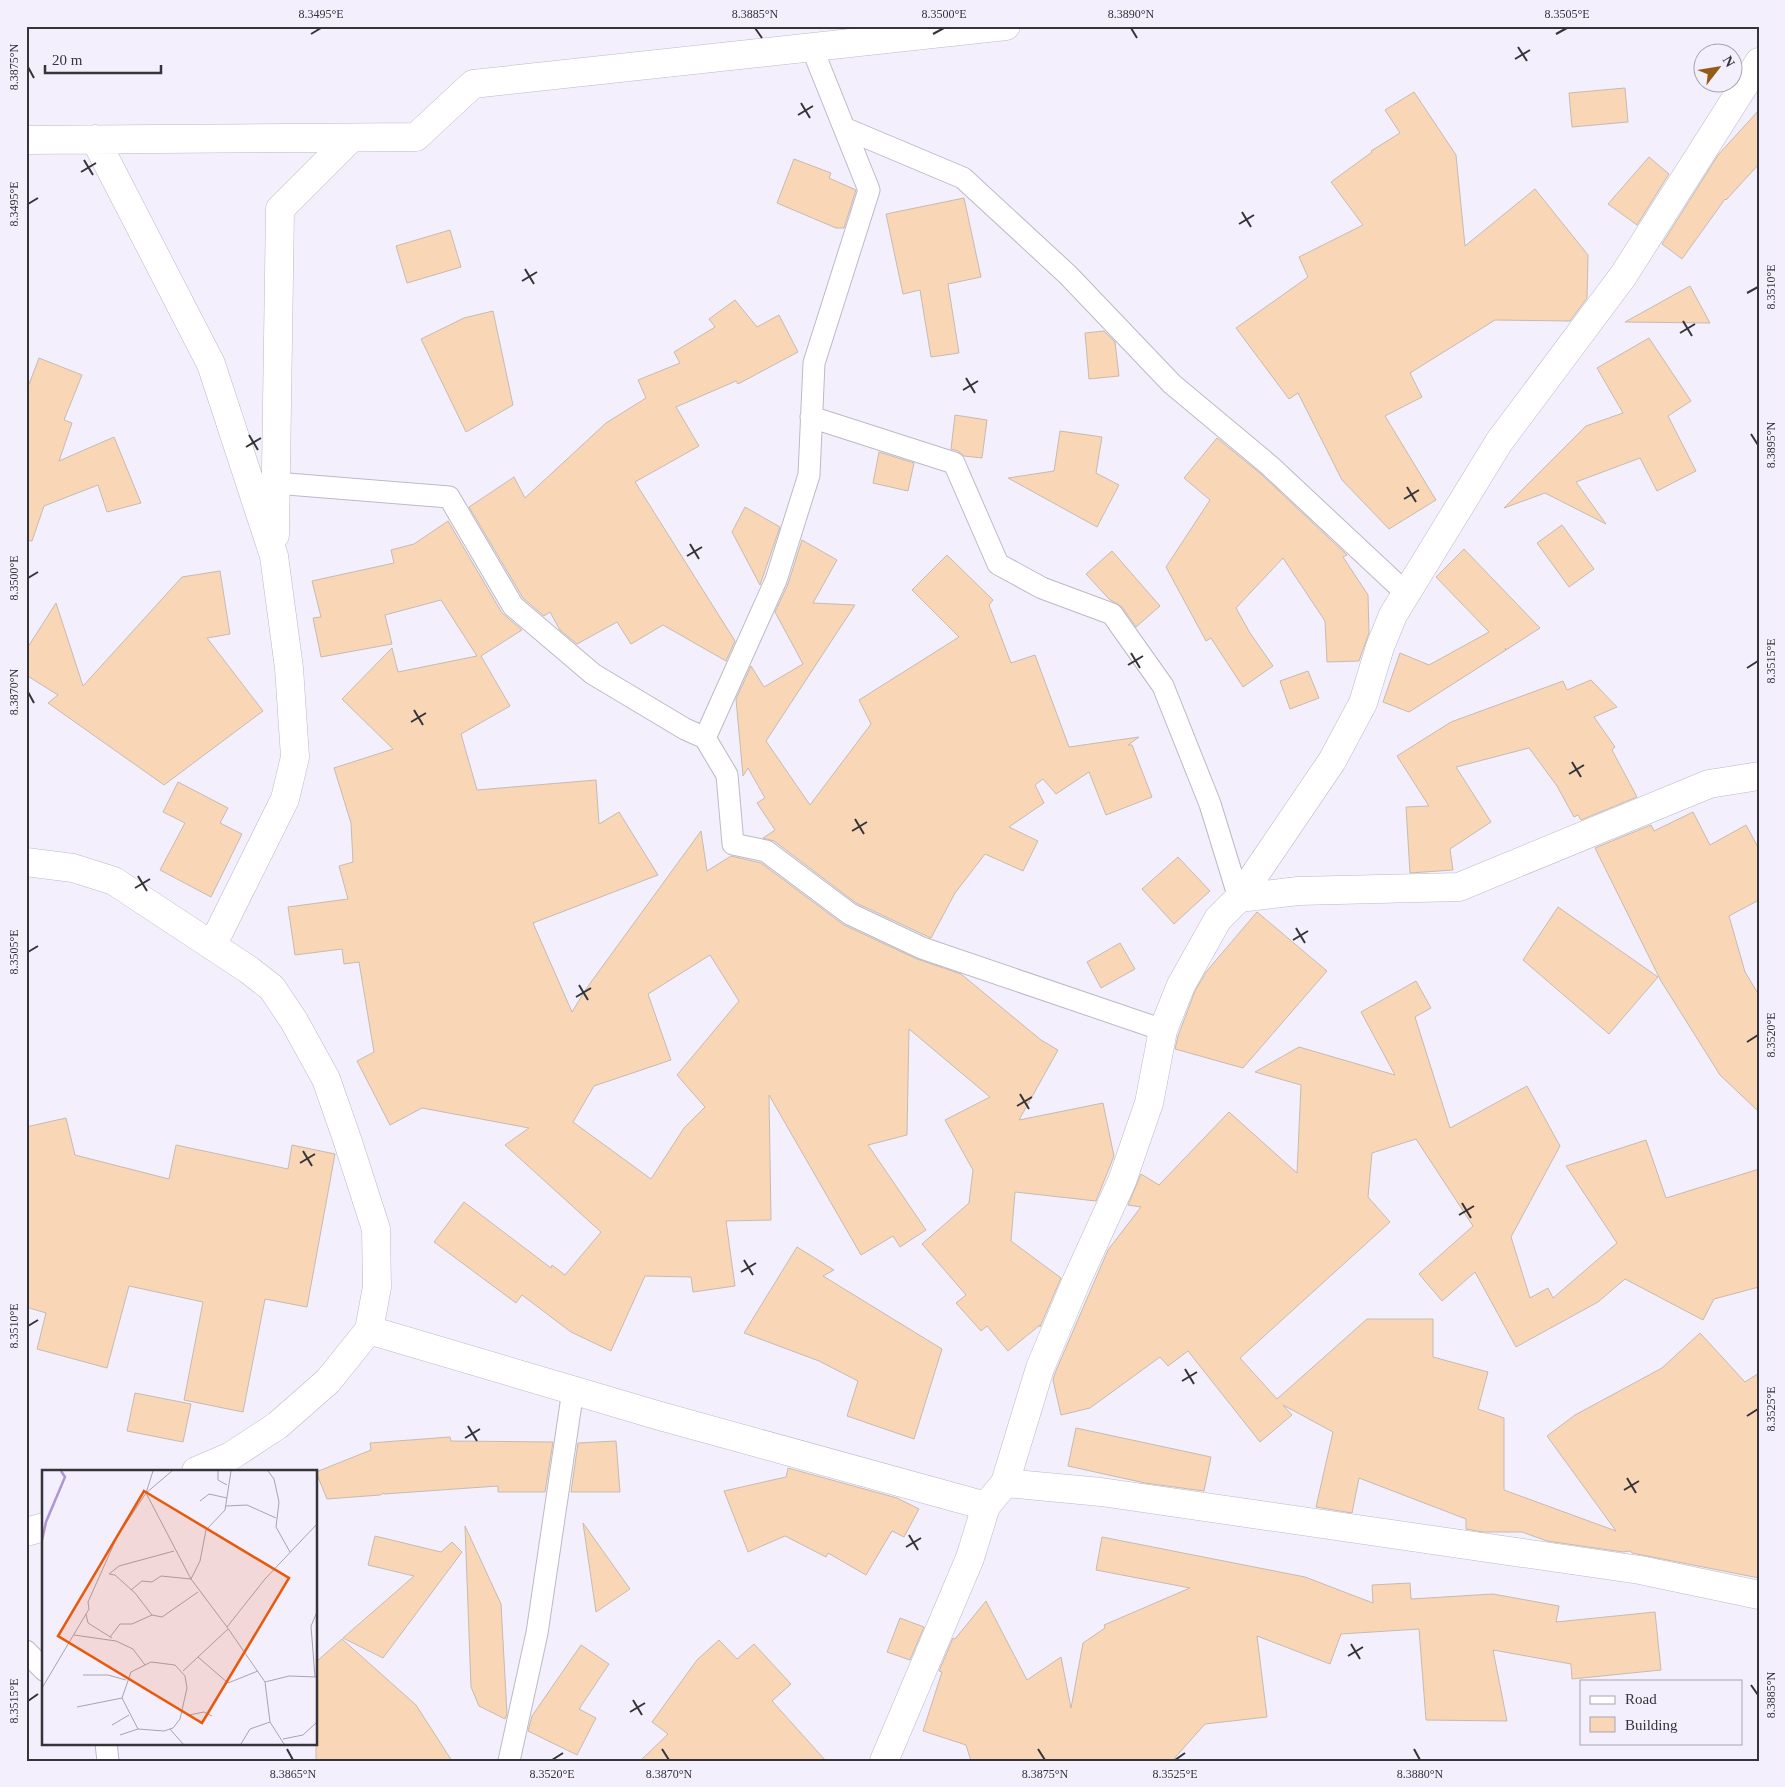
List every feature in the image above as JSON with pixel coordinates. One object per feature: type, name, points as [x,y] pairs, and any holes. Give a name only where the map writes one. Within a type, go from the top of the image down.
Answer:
[{"type":"street","points":[[26,140],[416,137],[473,84],[1006,26]]},
{"type":"street","points":[[884,1761],[970,1558],[986,1506],[1005,1483],[1040,1368],[1076,1282],[1122,1181],[1149,1103],[1163,1030],[1180,985],[1218,919],[1239,898],[1332,761],[1363,703],[1380,647],[1393,615],[1499,442],[1623,276],[1759,62]]},
{"type":"street","points":[[212,946],[285,799],[295,757],[289,668],[274,556],[280,210],[351,138]]},
{"type":"street","points":[[95,140],[211,364],[274,556]]},
{"type":"street","points":[[1239,898],[1298,891],[1459,887],[1709,784],[1759,776]]},
{"type":"street","points":[[26,862],[73,868],[114,881],[250,970],[272,988],[294,1021],[326,1079],[376,1229],[377,1287],[369,1330],[328,1382],[278,1425],[231,1456],[198,1470]]},
{"type":"street","points":[[369,1330],[660,1416],[986,1506]]},
{"type":"street","points":[[1005,1483],[1101,1492],[1640,1570],[1759,1596]]},
{"type":"street","points":[[26,1532],[42,1528]]},
{"type":"lane","points":[[705,738],[776,580],[809,475],[814,363],[869,190],[812,48]]},
{"type":"lane","points":[[844,128],[963,178],[1068,275],[1172,384],[1269,465],[1406,594]]},
{"type":"lane","points":[[811,417],[954,463],[998,564],[1042,588],[1112,614],[1163,686],[1210,804],[1239,898]]},
{"type":"lane","points":[[275,483],[449,497],[513,606],[593,674],[685,730],[705,738],[727,775],[732,844],[766,852],[850,914],[922,948],[1163,1030]]},
{"type":"lane","points":[[509,1761],[537,1633],[572,1390]]},
{"type":"lane","points":[[26,1651],[42,1668]]},
{"type":"lane","points":[[106,1744],[108,1761]]},
{"type":"building","points":[[1625,88],[1628,122],[1572,127],[1569,93]]},
{"type":"building","points":[[1414,92],[1456,155],[1465,246],[1535,189],[1588,255],[1587,298],[1570,321],[1495,320],[1410,373],[1422,397],[1385,416],[1436,500],[1389,529],[1342,480],[1298,393],[1289,399],[1236,328],[1308,277],[1299,257],[1363,225],[1331,182],[1371,151],[1400,133],[1385,110]]},
{"type":"building","points":[[1759,110],[1759,164],[1725,199],[1682,259],[1662,244],[1718,155]]},
{"type":"building","points":[[1649,157],[1669,174],[1637,225],[1608,204]]},
{"type":"building","points":[[794,159],[831,173],[829,178],[856,190],[844,228],[836,228],[777,203]]},
{"type":"building","points":[[964,198],[981,277],[948,284],[959,353],[931,357],[920,290],[903,294],[886,214]]},
{"type":"building","points":[[450,230],[461,267],[407,283],[396,246]]},
{"type":"building","points":[[1690,286],[1710,323],[1625,322]]},
{"type":"building","points":[[735,300],[757,327],[779,315],[798,352],[738,384],[736,381],[676,407],[699,446],[635,482],[735,641],[726,661],[663,625],[631,644],[617,622],[577,644],[560,630],[550,612],[544,616],[523,598],[469,507],[514,477],[525,498],[606,423],[646,398],[638,380],[680,363],[674,352],[715,327],[709,319]]},
{"type":"building","points":[[493,311],[513,405],[466,432],[421,339],[464,318]]},
{"type":"building","points":[[1104,331],[1115,342],[1119,376],[1089,379],[1085,333]]},
{"type":"building","points":[[1649,338],[1691,401],[1668,416],[1696,471],[1657,491],[1640,458],[1576,482],[1606,524],[1545,493],[1504,508],[1586,426],[1623,413],[1597,368]]},
{"type":"building","points":[[39,358],[82,375],[64,420],[72,423],[59,461],[114,437],[141,503],[107,512],[98,485],[44,506],[32,541],[26,540],[26,392]]},
{"type":"building","points":[[955,415],[987,420],[982,458],[964,456],[958,451],[951,449]]},
{"type":"building","points":[[1060,431],[1102,437],[1096,473],[1119,485],[1097,527],[1008,478],[1054,471]]},
{"type":"building","points":[[1217,438],[1261,474],[1347,555],[1343,557],[1368,595],[1369,633],[1359,661],[1327,662],[1325,621],[1283,558],[1236,608],[1250,633],[1273,666],[1243,687],[1211,638],[1206,641],[1166,567],[1210,500],[1184,478]]},
{"type":"building","points":[[879,452],[914,463],[908,491],[873,483]]},
{"type":"building","points":[[745,507],[780,527],[760,585],[732,532]]},
{"type":"building","points":[[448,521],[502,613],[522,630],[481,656],[510,706],[461,734],[477,790],[596,780],[599,824],[619,812],[658,875],[533,923],[572,1012],[586,989],[701,831],[707,871],[731,856],[761,863],[844,925],[917,959],[961,974],[1041,1040],[1058,1050],[1019,1120],[1103,1103],[1114,1156],[1096,1201],[1015,1192],[1011,1241],[1061,1278],[1040,1327],[1040,1325],[1008,1351],[987,1326],[981,1331],[956,1303],[966,1295],[922,1244],[969,1203],[973,1170],[945,1120],[990,1097],[909,1029],[907,1135],[868,1145],[926,1230],[900,1247],[893,1236],[861,1255],[769,1095],[771,1220],[726,1221],[735,1286],[693,1292],[691,1277],[645,1276],[611,1351],[571,1332],[522,1295],[516,1303],[434,1242],[464,1202],[551,1268],[552,1265],[565,1275],[601,1232],[505,1145],[529,1128],[422,1108],[390,1125],[357,1061],[374,1052],[359,962],[344,964],[342,949],[295,955],[288,907],[348,899],[339,866],[353,862],[351,823],[334,768],[393,749],[342,699],[392,648],[398,672],[477,656],[441,600],[385,615],[392,644],[321,657],[313,618],[321,617],[312,581],[394,563],[391,550],[414,544]],"holes":[[[710,955],[739,1001],[677,1075],[705,1107],[684,1128],[651,1179],[573,1122],[594,1086],[671,1060],[648,994]]]},
{"type":"building","points":[[1562,525],[1594,569],[1569,587],[1537,543]]},
{"type":"building","points":[[802,540],[837,560],[813,603],[855,605],[766,741],[810,805],[871,724],[859,700],[959,637],[912,590],[947,555],[993,600],[989,605],[1011,663],[1035,655],[1069,747],[1139,737],[1128,745],[1132,745],[1152,797],[1106,815],[1089,772],[1056,794],[1043,779],[1035,785],[1044,803],[1009,827],[1038,841],[1023,871],[985,854],[955,893],[931,938],[856,903],[774,841],[763,838],[775,830],[757,803],[765,798],[748,768],[743,776],[736,699],[751,666],[764,687],[803,664],[775,612],[788,584]]},
{"type":"building","points":[[1464,549],[1540,628],[1409,712],[1383,702],[1400,653],[1429,665],[1489,632],[1436,577]]},
{"type":"building","points":[[1112,551],[1160,606],[1136,627],[1122,607],[1109,599],[1086,574]]},
{"type":"building","points":[[220,571],[230,634],[207,638],[263,711],[164,785],[48,703],[58,695],[26,675],[26,650],[56,603],[83,686],[182,577]]},
{"type":"building","points":[[1308,671],[1319,698],[1290,709],[1280,681]]},
{"type":"building","points":[[1591,680],[1617,707],[1594,717],[1615,747],[1612,750],[1637,797],[1581,820],[1578,815],[1574,817],[1557,786],[1529,748],[1456,767],[1491,822],[1450,849],[1453,870],[1410,873],[1406,807],[1429,806],[1397,756],[1451,722],[1563,681],[1567,690]]},
{"type":"building","points":[[178,782],[228,808],[220,823],[242,834],[211,897],[160,870],[185,823],[163,812]]},
{"type":"building","points":[[1693,812],[1710,845],[1746,825],[1759,849],[1759,900],[1729,916],[1745,972],[1759,995],[1759,1112],[1720,1075],[1661,981],[1595,848],[1651,825],[1654,831]]},
{"type":"building","points":[[1178,857],[1210,891],[1174,924],[1142,889]]},
{"type":"building","points":[[1558,907],[1658,977],[1609,1034],[1523,960]]},
{"type":"building","points":[[1257,912],[1327,971],[1243,1068],[1175,1049],[1195,991],[1206,972]]},
{"type":"building","points":[[1120,943],[1135,969],[1101,988],[1087,962]]},
{"type":"building","points":[[1416,981],[1431,1008],[1415,1017],[1450,1128],[1527,1086],[1560,1146],[1511,1237],[1530,1298],[1548,1288],[1553,1298],[1617,1243],[1566,1166],[1646,1140],[1666,1198],[1759,1169],[1759,1287],[1714,1299],[1703,1320],[1625,1279],[1598,1302],[1516,1347],[1475,1272],[1442,1301],[1419,1274],[1473,1226],[1416,1139],[1372,1153],[1368,1197],[1390,1222],[1240,1358],[1277,1399],[1367,1319],[1433,1319],[1433,1357],[1488,1372],[1478,1409],[1504,1418],[1504,1490],[1616,1531],[1547,1436],[1575,1415],[1662,1368],[1700,1333],[1745,1382],[1759,1373],[1759,1578],[1632,1553],[1630,1551],[1623,1552],[1547,1541],[1522,1532],[1483,1532],[1466,1529],[1466,1519],[1359,1478],[1352,1513],[1316,1507],[1333,1432],[1283,1405],[1292,1415],[1260,1442],[1188,1351],[1168,1366],[1160,1357],[1090,1408],[1061,1415],[1053,1380],[1055,1373],[1108,1250],[1141,1207],[1128,1205],[1141,1174],[1159,1185],[1229,1112],[1297,1173],[1301,1085],[1255,1072],[1299,1047],[1395,1075],[1361,1012]]},
{"type":"building","points":[[66,1118],[75,1155],[169,1179],[176,1145],[288,1169],[292,1145],[335,1154],[307,1307],[265,1299],[243,1412],[184,1400],[203,1302],[129,1286],[107,1368],[37,1349],[46,1313],[26,1307],[26,1127]]},
{"type":"building","points":[[797,1247],[834,1270],[823,1276],[942,1349],[914,1439],[847,1416],[858,1381],[819,1361],[744,1333]]},
{"type":"building","points":[[135,1393],[191,1404],[183,1442],[127,1431]]},
{"type":"building","points":[[1076,1428],[1211,1457],[1204,1491],[1145,1483],[1068,1466]]},
{"type":"building","points":[[450,1437],[451,1441],[553,1442],[545,1492],[498,1492],[498,1486],[384,1493],[380,1495],[327,1499],[318,1477],[318,1471],[371,1450],[370,1443]]},
{"type":"building","points":[[616,1441],[620,1492],[571,1492],[578,1443]]},
{"type":"building","points":[[788,1468],[897,1498],[919,1509],[904,1537],[892,1531],[866,1575],[828,1553],[826,1557],[785,1536],[748,1552],[724,1491],[786,1477]]},
{"type":"building","points":[[583,1523],[630,1589],[596,1612]]},
{"type":"building","points":[[465,1526],[501,1604],[507,1714],[505,1719],[479,1706],[471,1687]]},
{"type":"building","points":[[375,1536],[441,1552],[452,1542],[462,1552],[383,1658],[343,1638],[414,1576],[368,1565]]},
{"type":"building","points":[[1102,1537],[1305,1577],[1373,1603],[1372,1585],[1410,1583],[1411,1599],[1493,1594],[1559,1606],[1556,1622],[1655,1612],[1661,1670],[1572,1679],[1571,1664],[1493,1650],[1507,1721],[1426,1720],[1419,1629],[1341,1634],[1330,1664],[1257,1636],[1267,1717],[1205,1724],[1172,1761],[971,1761],[966,1745],[923,1731],[942,1672],[939,1671],[953,1638],[955,1639],[986,1601],[1027,1680],[1061,1657],[1071,1708],[1083,1643],[1105,1628],[1104,1625],[1190,1588],[1096,1570]]},
{"type":"building","points":[[900,1618],[924,1627],[910,1660],[887,1652]]},
{"type":"building","points":[[342,1639],[416,1705],[452,1761],[316,1761],[316,1744],[318,1744],[318,1660]]},
{"type":"building","points":[[719,1640],[737,1659],[754,1644],[791,1684],[772,1701],[826,1761],[640,1761],[668,1734],[652,1722],[697,1660]]},
{"type":"building","points":[[581,1645],[609,1664],[579,1709],[596,1718],[577,1755],[528,1731],[532,1716]]}]
